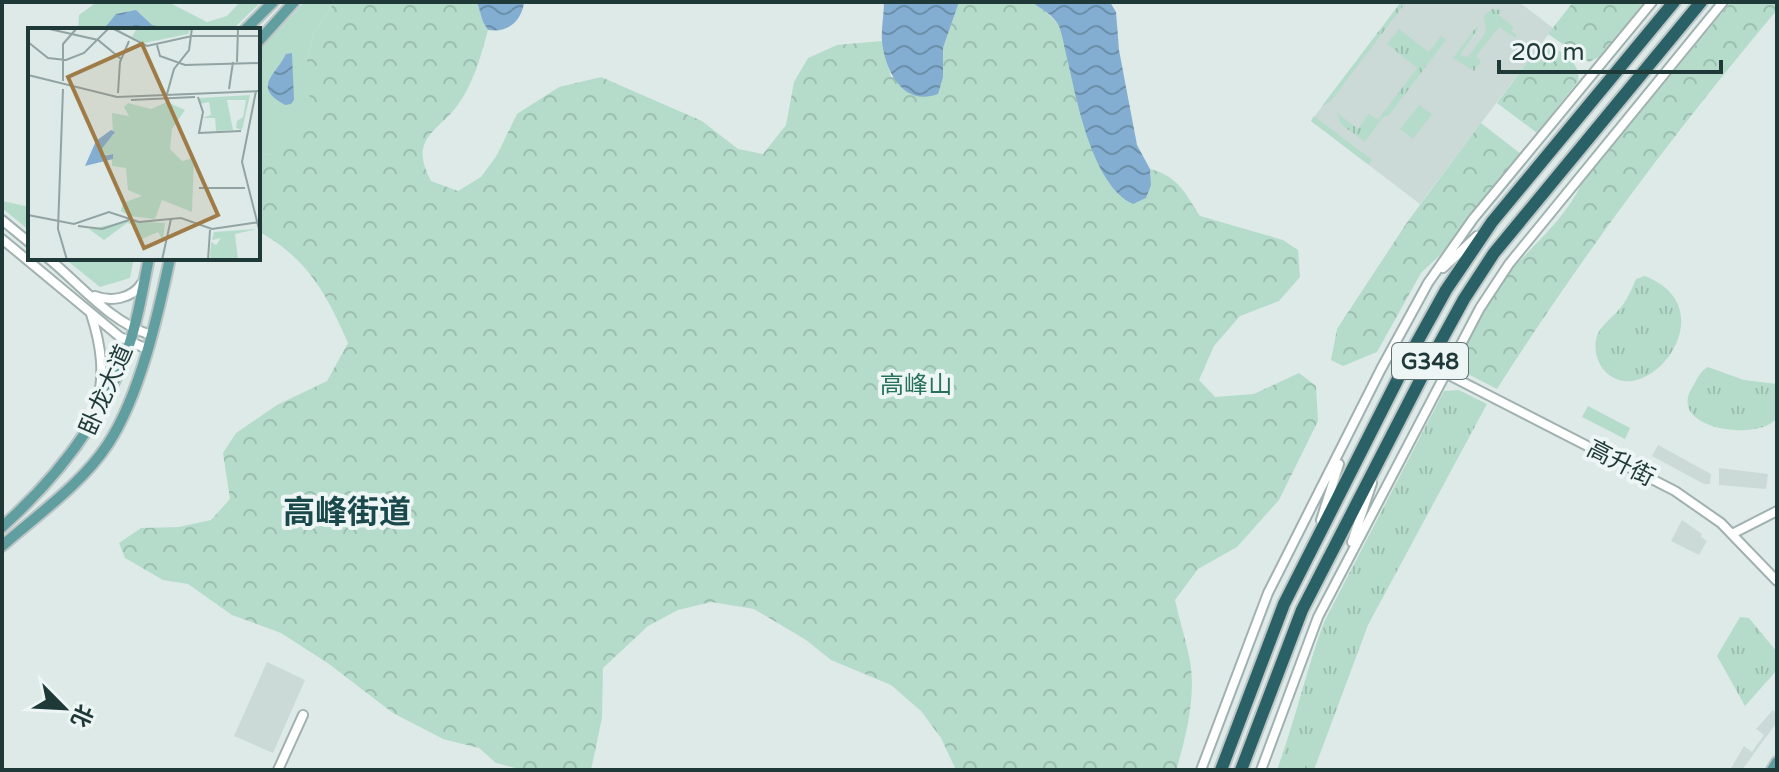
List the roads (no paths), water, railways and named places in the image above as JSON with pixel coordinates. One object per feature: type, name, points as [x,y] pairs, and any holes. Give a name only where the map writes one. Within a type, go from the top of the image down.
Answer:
[{"type":"highway","name":"G348","points":[[1221,770],[1284,604],[1446,290],[1492,222],[1674,2]]},
{"type":"highway","name":"G348","points":[[1241,770],[1302,610],[1430,361],[1494,253],[1701,2]]},
{"type":"main road","points":[[247,28],[273,2]]},
{"type":"main road","points":[[260,40],[294,2]]},
{"type":"main road","name":"卧龙大道","points":[[2,527],[66,462],[109,394],[134,330],[149,260]]},
{"type":"main road","name":"卧龙大道","points":[[2,546],[82,475],[108,444],[147,349],[170,260]]},
{"type":"main road","points":[[144,282],[145,295],[153,300],[164,287]]},
{"type":"main road","points":[[109,394],[121,388],[126,391],[126,406]]},
{"type":"main road","points":[[1772,770],[1777,762]]},
{"type":"street","points":[[1201,770],[1268,593],[1428,283],[1473,219],[1652,2]]},
{"type":"street","points":[[1261,770],[1318,617],[1480,308],[1509,264],[1723,2]]},
{"type":"street","points":[[2,220],[28,241]]},
{"type":"street","points":[[1428,283],[1492,222]]},
{"type":"street","points":[[2,239],[130,343],[147,349]]},
{"type":"street","points":[[50,260],[134,330],[151,335]]},
{"type":"street","points":[[88,294],[105,300],[117,300],[139,289],[144,282]]},
{"type":"street","points":[[91,313],[102,363],[101,390],[94,420]]},
{"type":"street","name":"高升街","points":[[1445,373],[1675,491],[1732,534],[1777,581]]},
{"type":"street","points":[[1311,553],[1347,441]]},
{"type":"street","points":[[1344,566],[1379,462]]},
{"type":"street","points":[[1732,534],[1777,511]]},
{"type":"street","points":[[278,770],[303,715]]},
{"type":"water","points":[[477,2],[524,3],[520,16],[512,25],[501,30],[488,30]]},
{"type":"water","points":[[884,2],[959,2],[943,48],[943,77],[938,94],[926,97],[915,95],[898,84],[892,74],[882,41]]},
{"type":"water","points":[[1031,2],[1110,2],[1116,12],[1119,50],[1137,145],[1150,169],[1151,185],[1146,198],[1133,204],[1107,180],[1082,120],[1059,26]]},
{"type":"water","points":[[136,10],[152,25],[168,28],[105,28],[116,14]]},
{"type":"water","points":[[292,53],[294,100],[285,105],[275,99],[268,86],[286,54]]},
{"type":"district","name":"高峰街道","points":[[347,512]]},
{"type":"park label","name":"高峰山","points":[[916,385]]}]
